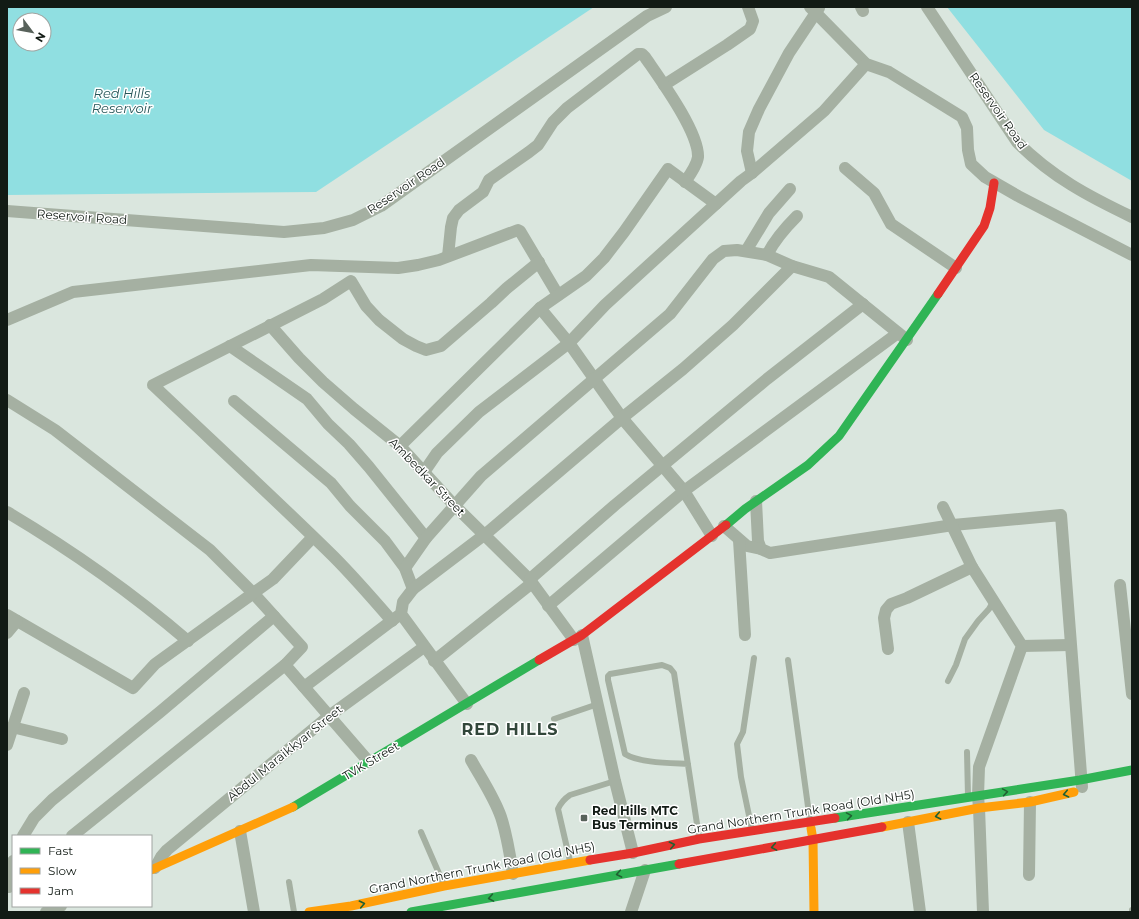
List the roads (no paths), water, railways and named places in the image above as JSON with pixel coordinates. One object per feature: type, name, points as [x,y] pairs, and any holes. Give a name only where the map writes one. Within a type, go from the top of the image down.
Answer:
[{"type":"main road","name":"TVK Street","points":[[153,869],[295,806],[578,638],[756,501],[808,465],[839,436],[902,337],[956,268],[981,232],[986,223],[994,183]]},
{"type":"main road","name":"Grand Northern Trunk Road (Old NH5)","points":[[412,912],[908,822],[975,800],[1030,802],[1084,787],[1132,770]]},
{"type":"main road","name":"Grand Northern Trunk Road (Old NH5)","points":[[309,912],[351,906],[444,886],[633,853],[699,839],[810,822],[1084,787]]},
{"type":"main road","points":[[810,822],[813,840],[814,912]]},
{"type":"street","name":"Reservoir Road","points":[[7,211],[284,232],[324,228],[353,220],[381,206],[647,16],[666,7]]},
{"type":"street","points":[[664,85],[750,29],[753,21],[748,7]]},
{"type":"street","name":"Reservoir Road","points":[[928,7],[1017,142],[1032,157],[1053,174],[1098,200],[1132,217]]},
{"type":"street","points":[[752,173],[747,151],[749,132],[759,109],[789,53],[815,9],[866,64],[889,72],[962,117],[967,128],[968,150],[971,164],[985,177],[1132,255]]},
{"type":"street","points":[[448,256],[453,218],[459,210],[483,192],[489,180],[538,145],[553,122],[567,108],[638,54],[642,54],[645,57],[692,131],[698,158],[692,172],[685,182]]},
{"type":"street","points":[[424,472],[437,452],[479,412],[568,343],[605,305],[741,181],[824,111],[866,64]]},
{"type":"street","points":[[845,168],[874,193],[891,224],[956,268]]},
{"type":"street","points":[[400,446],[540,308],[586,276],[604,258],[668,169],[716,204]]},
{"type":"street","points":[[746,251],[769,213],[790,189]]},
{"type":"street","points":[[767,255],[781,232],[797,216]]},
{"type":"street","points":[[7,320],[73,292],[311,265],[398,268],[425,263],[448,256],[518,230],[558,295]]},
{"type":"street","points":[[405,568],[426,538],[481,476],[670,314],[713,259],[724,251],[737,250],[767,255],[792,266],[829,276],[902,337],[684,491],[548,606]]},
{"type":"street","points":[[467,704],[424,647],[397,617],[254,479],[153,385],[323,299],[351,281],[366,306],[379,320],[403,339],[426,350],[441,346],[539,262]]},
{"type":"street","points":[[304,687],[397,617],[403,602],[413,589],[484,535],[682,369],[733,324],[792,266]]},
{"type":"street","points":[[434,661],[531,581],[662,466],[767,378],[863,304]]},
{"type":"street","points":[[540,308],[568,343],[622,418],[684,491],[712,536]]},
{"type":"street","name":"Ambedkar Street","points":[[270,325],[299,358],[323,382],[400,446],[454,505],[531,581],[548,606],[578,638]]},
{"type":"street","points":[[230,346],[307,399],[328,424],[349,444],[369,467],[426,538]]},
{"type":"street","points":[[7,400],[55,430],[210,550],[254,594],[302,647],[285,665],[73,835]]},
{"type":"street","points":[[234,401],[330,483],[350,506],[386,541],[405,568],[413,589]]},
{"type":"street","points":[[756,501],[758,540],[761,549]]},
{"type":"street","points":[[943,508],[953,525],[972,567],[1022,646]]},
{"type":"street","points":[[7,512],[38,530],[106,577],[151,609],[188,640]]},
{"type":"street","points":[[724,526],[747,546],[761,549],[770,553],[953,525],[1061,515],[1070,645],[1084,787]]},
{"type":"street","points":[[7,633],[12,618],[133,688],[155,664],[254,594],[272,579],[313,537]]},
{"type":"street","points":[[739,540],[745,635]]},
{"type":"street","points":[[888,649],[884,618],[886,610],[890,604],[907,598],[972,567]]},
{"type":"street","points":[[1120,585],[1132,694]]},
{"type":"street","points":[[23,835],[34,818],[52,800],[274,616]]},
{"type":"street","points":[[578,638],[598,704],[633,853]]},
{"type":"street","points":[[1022,646],[1070,645]]},
{"type":"street","points":[[983,912],[975,800],[979,767],[1022,646]]},
{"type":"street","name":"Abdul Maraikkyar Street","points":[[153,869],[167,850],[329,716],[424,647]]},
{"type":"street","points":[[285,665],[369,762]]},
{"type":"street","points":[[7,745],[24,694]]},
{"type":"street","points":[[12,727],[62,739]]},
{"type":"street","points":[[471,760],[487,788],[500,816],[509,847],[513,874]]},
{"type":"street","points":[[1029,875],[1030,802]]},
{"type":"street","points":[[908,822],[920,912]]},
{"type":"street","points":[[240,831],[254,912]]},
{"type":"street","points":[[10,886],[12,870]]},
{"type":"street","points":[[631,912],[642,882],[644,870]]},
{"type":"street","points":[[46,912],[58,907]]},
{"type":"lane","points":[[948,681],[956,665],[965,639],[993,602]]},
{"type":"lane","points":[[752,832],[741,777],[737,744],[743,732],[754,658]]},
{"type":"lane","points":[[788,660],[810,822]]},
{"type":"lane","points":[[688,764],[655,762],[625,754],[608,680],[608,676],[610,674],[662,664],[670,668],[674,673],[676,679],[699,839]]},
{"type":"lane","points":[[554,719],[598,704]]},
{"type":"lane","points":[[967,752],[975,800]]},
{"type":"lane","points":[[570,863],[558,809],[560,803],[564,798],[570,795],[615,781]]},
{"type":"lane","points":[[421,832],[444,886]]},
{"type":"lane","points":[[289,882],[294,912]]},
{"type":"water","name":"Red Hills Reservoir","points":[[7,7],[594,7],[316,192],[7,195]]},
{"type":"water","points":[[947,7],[1132,7],[1132,181],[1044,130]]},
{"type":"place","name":"Red Hills MTC Bus Terminus","points":[[584,818]]},
{"type":"district","name":"RED HILLS","points":[[510,729]]}]
